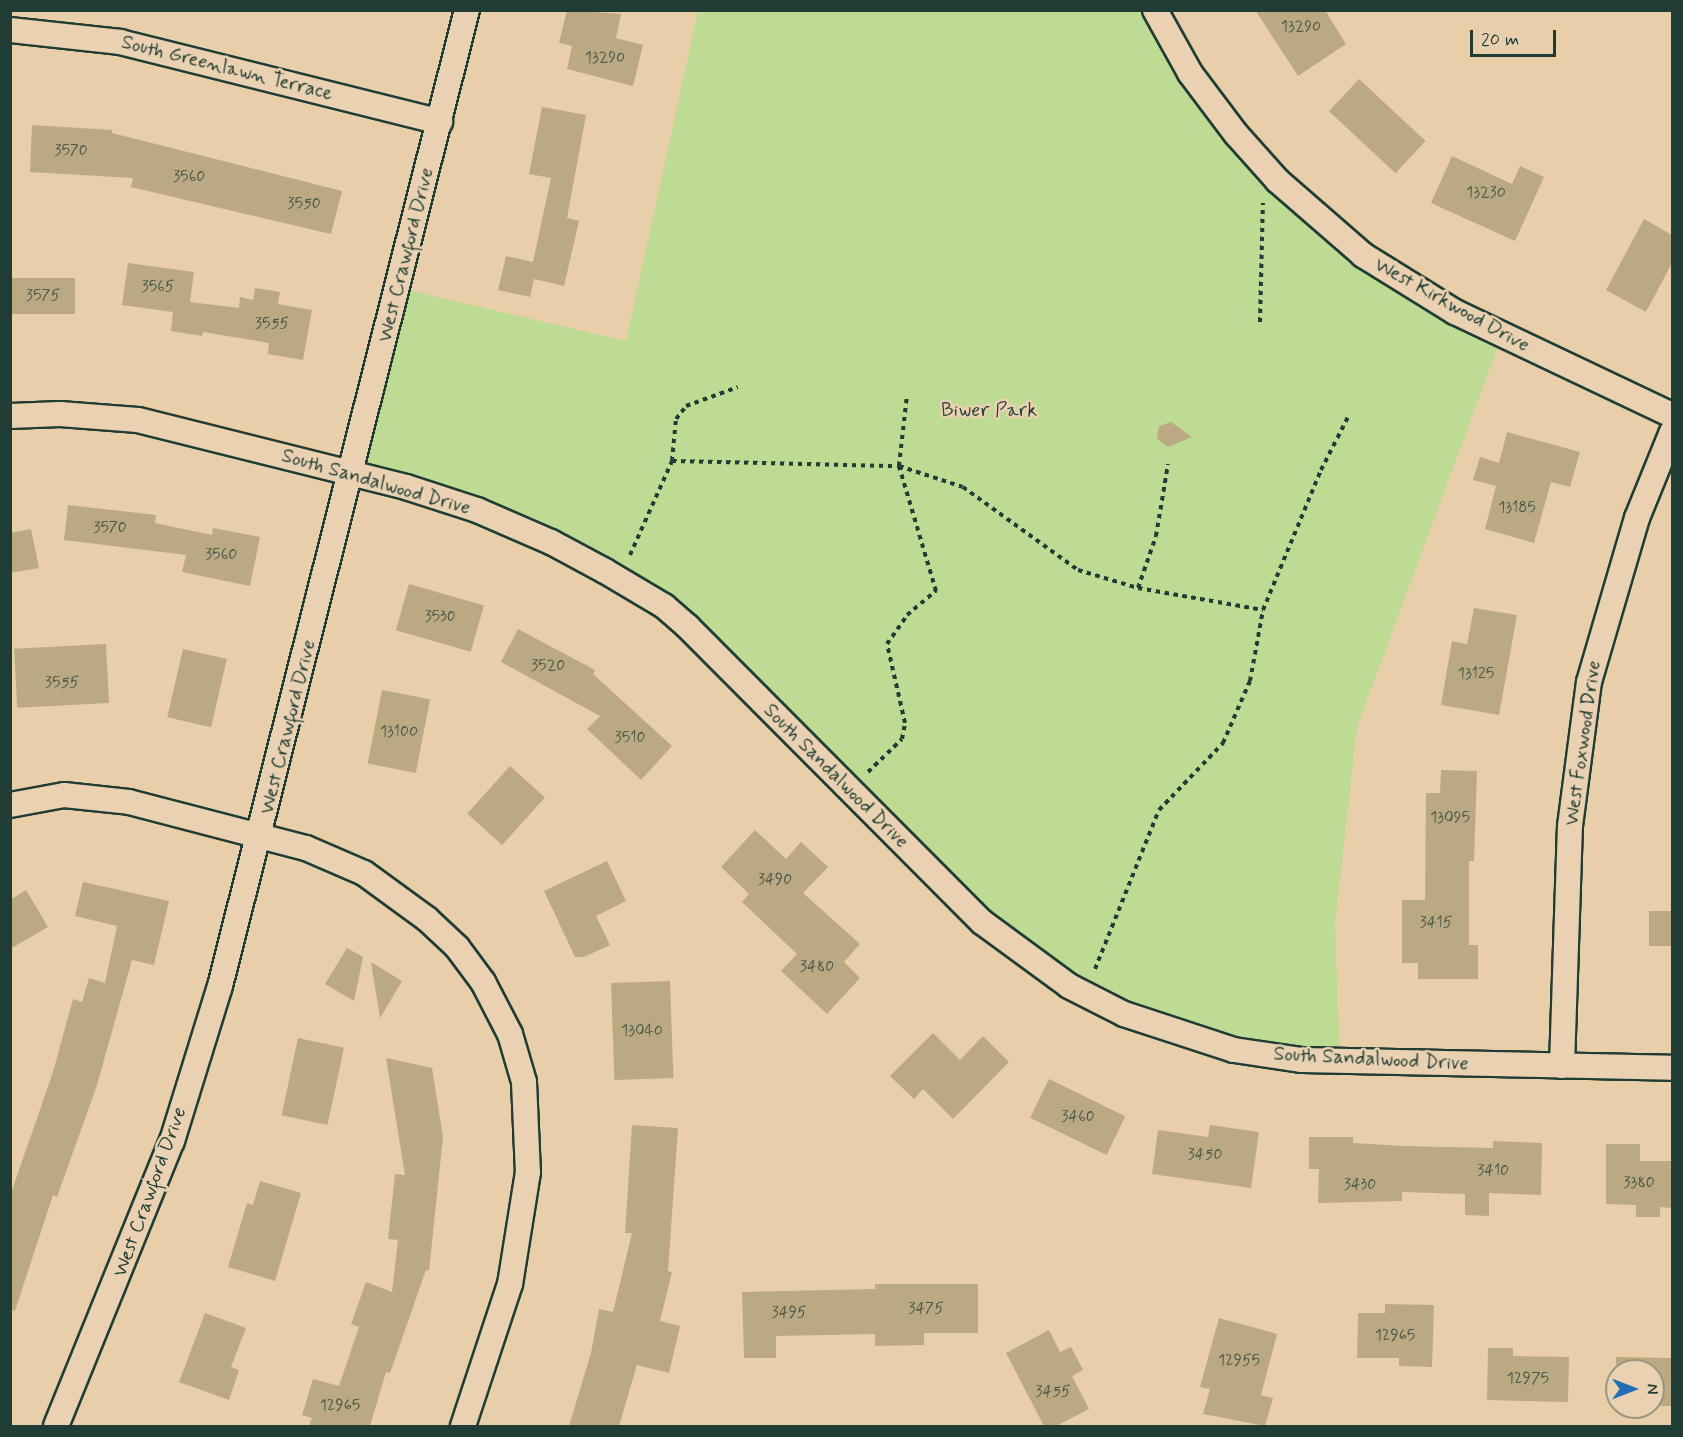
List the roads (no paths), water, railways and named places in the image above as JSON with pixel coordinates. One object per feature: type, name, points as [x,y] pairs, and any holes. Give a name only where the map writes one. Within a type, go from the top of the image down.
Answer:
[{"type":"street","name":"West Crawford Drive","points":[[56,1426],[172,1141],[260,836],[467,10]]},
{"type":"street","name":"West Kirkwood Drive","points":[[1155,10],[1190,74],[1264,166],[1320,220],[1406,284],[1502,336],[1672,415]]},
{"type":"street","name":"South Greenlawn Terrace","points":[[10,30],[120,42],[440,122]]},
{"type":"street","name":"South Sandalwood Drive","points":[[10,416],[60,414],[138,420],[352,473],[477,510],[551,542],[664,606],[688,627],[981,922],[1024,957],[1085,995],[1162,1029],[1234,1050],[1302,1060],[1672,1068]]},
{"type":"street","name":"West Foxwood Drive","points":[[1562,1066],[1570,826],[1589,682],[1637,518],[1672,432]]},
{"type":"street","points":[[10,805],[42,797],[88,796],[129,802],[260,836],[340,861],[364,873],[427,919],[457,947],[483,982],[510,1034],[527,1109],[528,1172],[523,1222],[510,1284],[463,1426]]},
{"type":"park label","name":"Biwer Park","points":[[989,410]]}]
